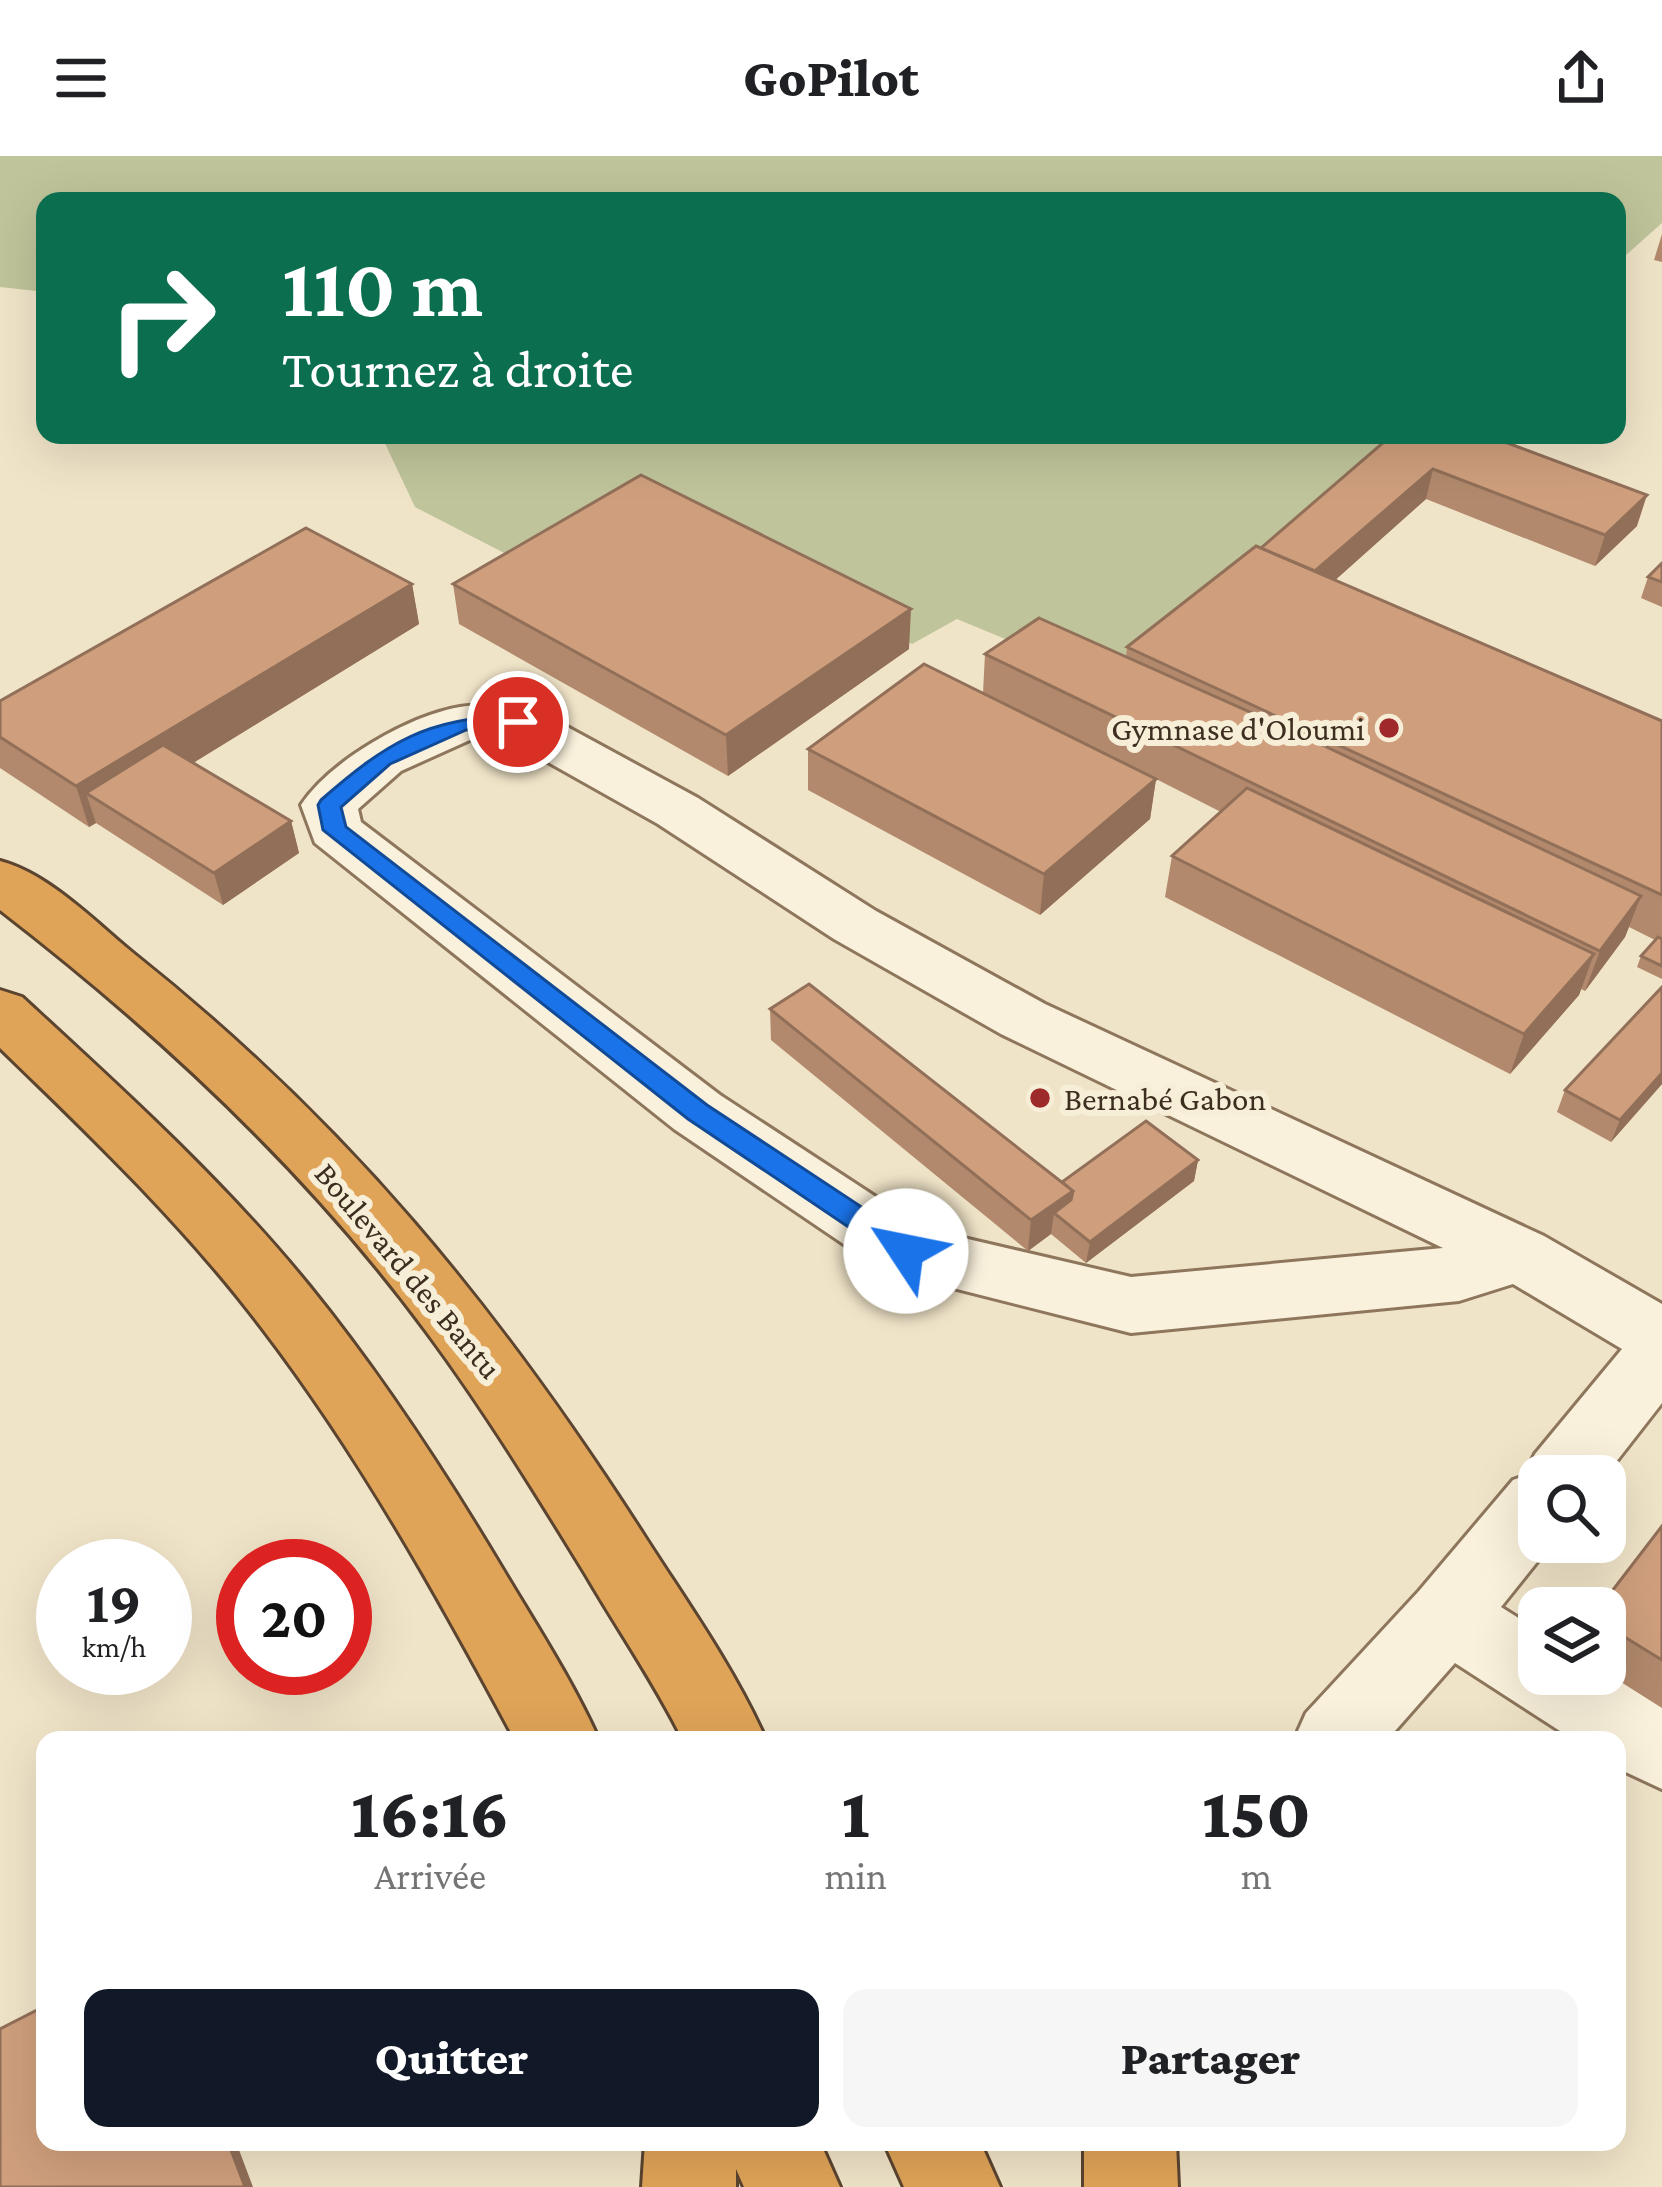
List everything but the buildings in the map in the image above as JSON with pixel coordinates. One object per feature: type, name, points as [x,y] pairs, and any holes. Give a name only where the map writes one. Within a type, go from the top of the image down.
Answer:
[{"type":"highway","name":"Boulevard des Bantu","points":[[0,880],[94,949],[267,1106],[391,1239],[500,1378],[727,1726]]},
{"type":"highway","points":[[0,1012],[160,1163],[285,1306],[384,1441],[473,1586],[552,1731]]},
{"type":"highway","points":[[689,2187],[691,2151]]},
{"type":"highway","points":[[775,2151],[793,2187]]},
{"type":"highway","points":[[935,2151],[953,2187]]},
{"type":"highway","points":[[1130,2151],[1131,2187]]},
{"type":"street","points":[[1520,1255],[1459,1274],[1131,1305],[906,1251],[697,1112],[335,830],[329,805],[382,759],[463,723],[518,722],[678,811],[856,925],[1023,1018],[1520,1255],[1662,1338]]},
{"type":"street","points":[[1578,1455],[1662,1351]]},
{"type":"street","points":[[1342,1731],[1447,1616],[1518,1529]]},
{"type":"street","points":[[1447,1616],[1662,1751]]},
{"type":"green space","points":[[0,156],[1662,156],[1662,223],[1626,255],[1626,192],[36,192],[36,291],[0,287]]},
{"type":"green space","points":[[385,444],[1410,444],[1122,687],[957,619],[912,644],[644,509],[537,570],[415,507]]},
{"type":"place","name":"Gymnase d'Oloumi","points":[[1389,728]]},
{"type":"place","name":"Bernabé Gabon","points":[[1040,1098]]},
{"type":"route","points":[[518,722],[463,723],[382,759],[329,805],[335,830],[697,1112],[906,1251]]}]
